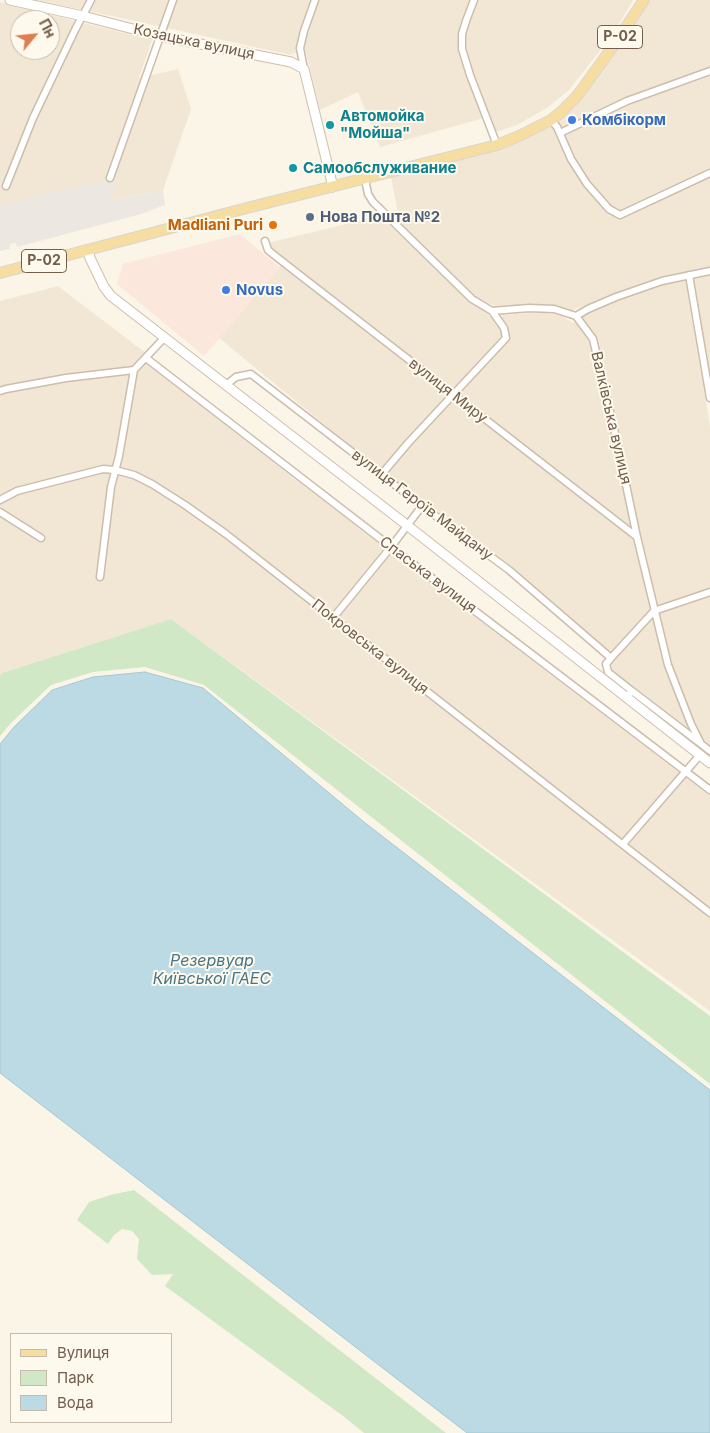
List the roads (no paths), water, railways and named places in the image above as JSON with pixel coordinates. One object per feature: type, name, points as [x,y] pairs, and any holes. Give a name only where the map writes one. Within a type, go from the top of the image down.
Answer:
[{"type":"main road","name":"Р-02","points":[[0,273],[365,180],[497,145],[519,136],[551,120],[577,96],[644,0]]},
{"type":"street","name":"Козацька вулиця","points":[[10,0],[160,36],[291,62],[304,69]]},
{"type":"street","points":[[6,186],[33,118],[91,0]]},
{"type":"street","points":[[110,178],[173,0]]},
{"type":"street","points":[[315,0],[300,48],[333,187]]},
{"type":"street","points":[[474,0],[462,34],[462,49],[497,145]]},
{"type":"street","points":[[560,133],[627,101],[710,71]]},
{"type":"street","points":[[551,120],[557,127],[572,159],[587,184],[609,209],[620,215],[710,173]]},
{"type":"street","points":[[365,180],[368,194],[381,212],[472,299],[492,311],[504,328],[506,338],[409,442],[381,475]]},
{"type":"street","name":"вулиця Миру","points":[[265,241],[268,250],[274,255],[637,536]]},
{"type":"street","name":"Спаська вулиця","points":[[88,250],[97,273],[111,296],[629,694],[710,763]]},
{"type":"street","points":[[492,311],[528,308],[554,309],[576,316],[616,297],[662,281],[710,271]]},
{"type":"street","points":[[689,275],[710,398]]},
{"type":"street","name":"Валківська вулиця","points":[[576,316],[593,339],[654,611],[668,665],[691,724],[701,744],[710,751]]},
{"type":"street","points":[[100,577],[111,487],[119,456],[134,370],[165,337]]},
{"type":"street","name":"Спаська вулиця","points":[[146,358],[710,790]]},
{"type":"street","points":[[0,391],[66,378],[134,370]]},
{"type":"street","name":"вулиця Героїв Майдану","points":[[226,385],[236,377],[250,374],[509,570],[611,658]]},
{"type":"street","name":"Покровська вулиця","points":[[0,500],[17,491],[103,470],[115,470],[134,475],[185,504],[226,534],[710,913]]},
{"type":"street","points":[[333,618],[422,506]]},
{"type":"street","points":[[0,512],[41,538]]},
{"type":"street","points":[[701,744],[629,694],[608,672],[606,664],[654,611],[710,592]]},
{"type":"street","points":[[623,844],[700,755]]},
{"type":"water","name":"Резервуар Київської ГАЕС","points":[[145,672],[203,688],[364,822],[710,1090],[710,1433],[467,1433],[0,1073],[0,744],[14,727],[52,690],[93,677]]},
{"type":"place","name":"Комбікорм","points":[[572,120]]},
{"type":"place","name":"Автомойка \"Мойша\"","points":[[330,125]]},
{"type":"place","name":"Самообслуживание","points":[[293,168]]},
{"type":"place","name":"Нова Пошта №2","points":[[310,217]]},
{"type":"place","name":"Madliani Puri","points":[[273,225]]},
{"type":"place","name":"Novus","points":[[226,290]]}]
